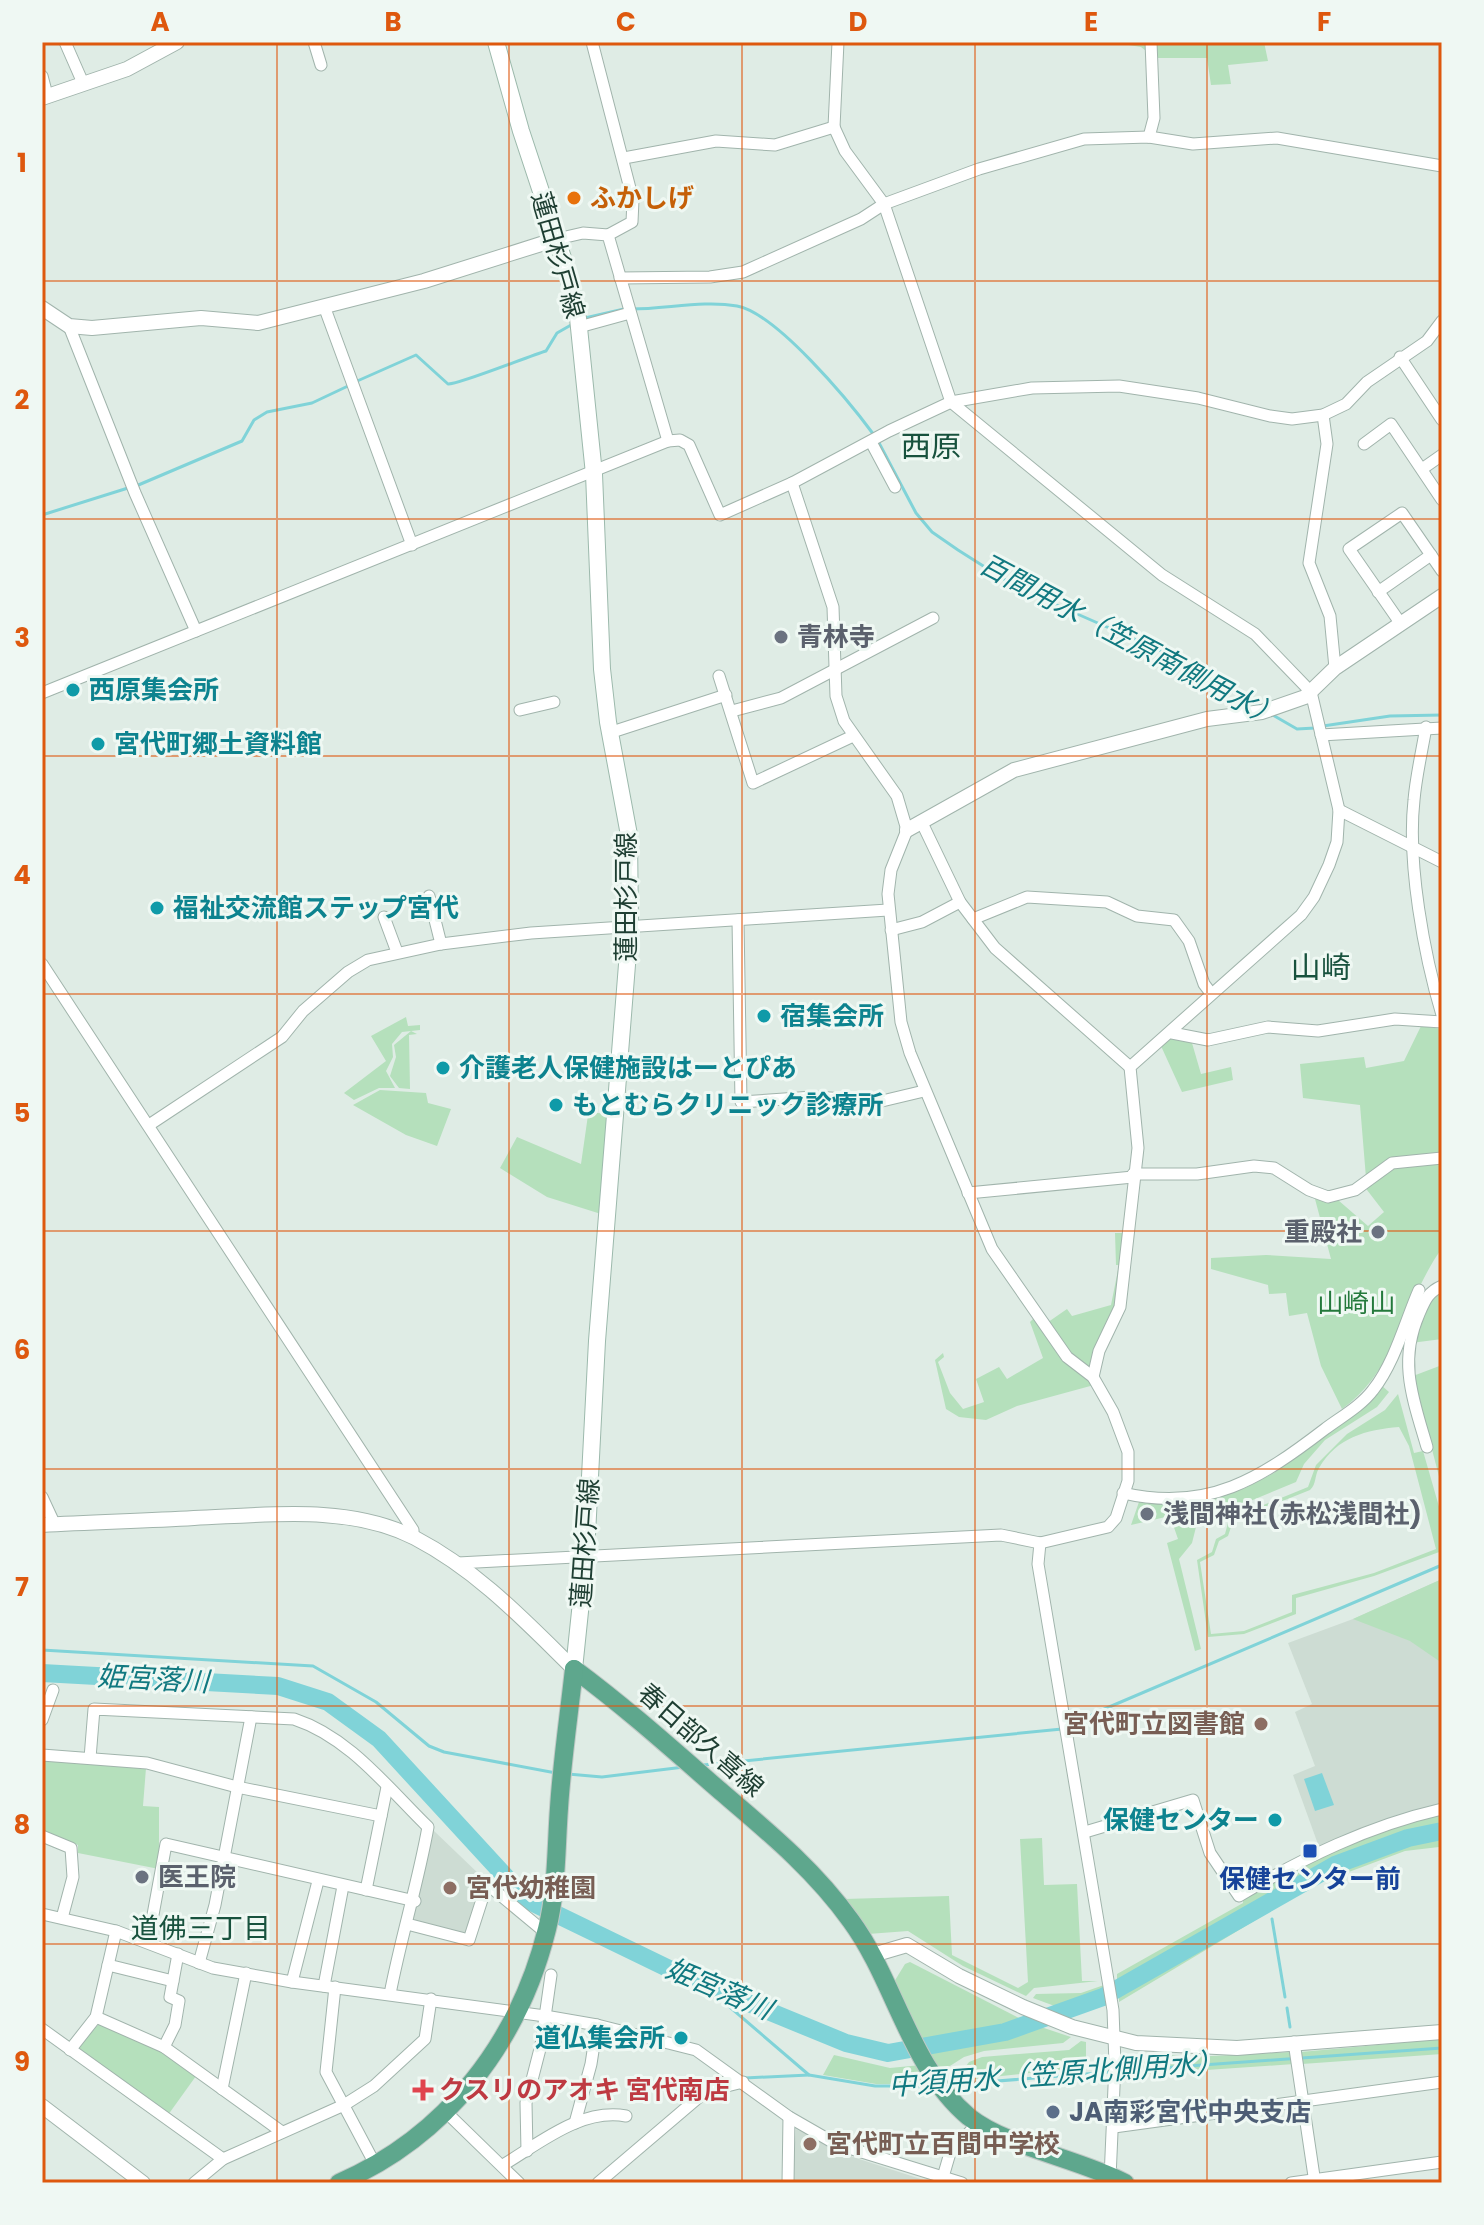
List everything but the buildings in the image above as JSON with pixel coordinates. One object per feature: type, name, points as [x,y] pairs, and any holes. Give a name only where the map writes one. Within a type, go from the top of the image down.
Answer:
[{"type":"main road","name":"蓮田杉戸線","points":[[496,42],[521,131],[557,239],[579,327],[594,474],[602,669],[609,733],[629,835],[630,927],[597,1341],[586,1554],[574,1669]]},
{"type":"main road","points":[[339,2183],[376,2166],[446,2112],[492,2058],[520,2011],[546,1931],[554,1889],[562,1769],[574,1669]]},
{"type":"main road","name":"春日部久喜線","points":[[574,1669],[619,1702],[807,1867],[847,1915],[873,1955],[926,2061],[946,2093],[978,2123]]},
{"type":"main road","points":[[978,2123],[1115,2181]]},
{"type":"street","points":[[65,42],[83,83]]},
{"type":"street","points":[[42,76],[44,96],[127,69],[177,42]]},
{"type":"street","points":[[314,42],[321,65]]},
{"type":"street","points":[[42,308],[69,326],[92,328],[201,318],[249,324],[424,281],[557,239],[583,233],[608,235],[626,228],[635,214],[624,158],[592,42]]},
{"type":"street","points":[[838,42],[834,127],[845,151],[884,204],[951,402],[1162,575],[1255,634],[1311,692],[1339,810],[1337,842],[1312,900],[1252,960],[1210,992],[1172,1033],[1138,1056],[1130,1067],[1138,1148],[1120,1307],[1099,1351],[1093,1377]]},
{"type":"street","points":[[1149,137],[1154,118],[1151,42]]},
{"type":"street","points":[[624,158],[716,141],[775,145],[834,127]]},
{"type":"street","points":[[620,278],[710,277],[743,272],[861,219],[884,204],[1055,145],[1084,139],[1149,137],[1193,144],[1277,138],[1442,166]]},
{"type":"street","points":[[608,235],[668,441]]},
{"type":"street","points":[[324,306],[412,545]]},
{"type":"street","points":[[579,327],[630,313]]},
{"type":"street","points":[[69,326],[135,493],[196,631]]},
{"type":"street","points":[[42,693],[594,474],[668,441],[680,440],[689,445],[720,515],[792,483],[951,402],[1032,388],[1119,386],[1198,398],[1270,416],[1292,419],[1323,415],[1346,404],[1367,382],[1427,341],[1438,326]]},
{"type":"street","points":[[1438,326],[1442,342]]},
{"type":"street","points":[[1400,357],[1442,420]]},
{"type":"street","points":[[1323,415],[1327,444],[1309,563],[1330,616],[1335,668]]},
{"type":"street","points":[[1364,444],[1391,424],[1442,500]]},
{"type":"street","points":[[871,442],[895,487]]},
{"type":"street","points":[[1422,469],[1442,455]]},
{"type":"street","points":[[458,1563],[1001,1535],[1040,1543],[1108,1527],[1116,1518],[1130,1467],[1116,1417],[1093,1377],[1067,1357],[992,1249],[924,1091],[901,1022],[888,910],[891,870],[907,830],[897,796],[853,736],[836,696],[833,607],[792,483]]},
{"type":"street","points":[[1401,624],[1349,549],[1402,513],[1442,571]]},
{"type":"street","points":[[1378,592],[1431,555]]},
{"type":"street","points":[[907,830],[1014,770],[1207,719],[1271,710],[1311,692],[1335,668],[1442,596]]},
{"type":"street","points":[[732,711],[781,698],[933,618]]},
{"type":"street","points":[[719,676],[753,783],[853,736]]},
{"type":"street","points":[[609,733],[726,695]]},
{"type":"street","points":[[520,710],[554,702]]},
{"type":"street","points":[[1426,727],[1414,799],[1415,848],[1424,948],[1442,1015]]},
{"type":"street","points":[[1321,735],[1442,728]]},
{"type":"street","points":[[1339,810],[1442,862]]},
{"type":"street","points":[[922,823],[960,902],[995,948],[1130,1067]]},
{"type":"street","points":[[429,896],[441,944]]},
{"type":"street","points":[[973,919],[1027,897],[1107,902],[1137,916],[1174,920],[1189,941],[1204,984],[1210,992]]},
{"type":"street","points":[[891,930],[922,922],[960,902]]},
{"type":"street","points":[[149,1125],[282,1037],[303,1011],[348,972],[368,960],[441,944],[531,933],[888,910]]},
{"type":"street","points":[[384,917],[397,952]]},
{"type":"street","points":[[738,920],[741,1102],[813,1097],[882,1101],[924,1091]]},
{"type":"street","points":[[42,964],[413,1530],[413,1537]]},
{"type":"street","points":[[1172,1033],[1208,1040],[1268,1027],[1318,1031],[1395,1019],[1442,1022]]},
{"type":"street","points":[[968,1193],[1133,1176],[1197,1174],[1254,1166],[1274,1168],[1309,1190],[1328,1197],[1355,1190],[1392,1163],[1442,1158]]},
{"type":"street","points":[[1427,1447],[1411,1392],[1408,1340],[1426,1297],[1442,1286]]},
{"type":"street","points":[[1123,1493],[1168,1500],[1244,1484],[1261,1477],[1366,1398],[1386,1369],[1419,1290]]},
{"type":"street","points":[[1386,1369],[1409,1373]]},
{"type":"street","points":[[42,1497],[49,1525],[272,1515],[339,1516],[413,1537],[458,1563],[517,1612],[574,1669]]},
{"type":"street","points":[[1040,1543],[1038,1564],[1113,2010],[1115,2181]]},
{"type":"street","points":[[42,1720],[53,1690]]},
{"type":"street","points":[[90,1758],[94,1709],[294,1719],[318,1727],[342,1743],[428,1827],[415,1901],[390,1994]]},
{"type":"street","points":[[199,1963],[224,1858],[251,1717]]},
{"type":"street","points":[[42,1755],[147,1763],[237,1787],[381,1816]]},
{"type":"street","points":[[366,1890],[387,1787]]},
{"type":"street","points":[[1085,1832],[1193,1800],[1213,1860],[1239,1896],[1317,1851],[1413,1816],[1442,1809]]},
{"type":"street","points":[[42,1836],[71,1848],[73,1877],[62,1918]]},
{"type":"street","points":[[148,1942],[160,1893],[166,1844],[415,1901]]},
{"type":"street","points":[[292,1982],[318,1881]]},
{"type":"street","points":[[407,1924],[469,1940],[487,1884],[546,1931]]},
{"type":"street","points":[[343,1886],[329,1986],[326,2072],[376,2166]]},
{"type":"street","points":[[42,1914],[116,1931],[199,1963],[246,1973],[292,1982],[520,2011],[597,2025],[696,2050],[789,2117],[836,2144],[951,2181],[950,2153],[978,2123]]},
{"type":"street","points":[[70,2050],[96,2017],[116,1931]]},
{"type":"street","points":[[873,1955],[907,1945],[959,1976],[1072,2027],[1191,2049],[1295,2046],[1442,2032]]},
{"type":"street","points":[[164,2047],[175,2025],[179,2001],[170,1997],[178,1954]]},
{"type":"street","points":[[108,1965],[173,1981]]},
{"type":"street","points":[[222,2089],[246,1973]]},
{"type":"street","points":[[527,2151],[526,2103],[551,1975]]},
{"type":"street","points":[[194,2183],[223,2159],[344,2105],[383,2079],[425,2039],[431,1999]]},
{"type":"street","points":[[96,2017],[164,2047],[282,2132]]},
{"type":"street","points":[[575,2123],[591,2064],[597,2025]]},
{"type":"street","points":[[42,2029],[223,2159]]},
{"type":"street","points":[[1295,2046],[1314,2181]]},
{"type":"street","points":[[598,2183],[699,2097],[711,2090],[743,2082]]},
{"type":"street","points":[[1114,2127],[1442,2082]]},
{"type":"street","points":[[42,2106],[143,2183]]},
{"type":"street","points":[[446,2112],[519,2183]]},
{"type":"street","points":[[503,2165],[575,2123],[611,2113],[626,2116]]},
{"type":"street","points":[[788,2183],[789,2117]]},
{"type":"street","points":[[1291,2183],[1442,2162]]},
{"type":"shaded area","points":[[1442,1579],[1442,1806],[1319,1847],[1293,1775],[1315,1766],[1295,1712],[1312,1704],[1288,1643],[1353,1619]]},
{"type":"shaded area","name":"宮代幼稚園","points":[[433,1830],[482,1877],[466,1932],[416,1921],[413,1917]]},
{"type":"shaded area","name":"宮代町立百間中学校","points":[[796,2129],[853,2157],[933,2183],[792,2183]]},
{"type":"green space","points":[[1110,42],[1264,42],[1268,61],[1228,65],[1231,84],[1211,85],[1207,58],[1155,58],[1141,47]]},
{"type":"green space","points":[[406,1017],[408,1026],[420,1025],[420,1030],[402,1032],[392,1044],[393,1057],[386,1071],[395,1088],[379,1088],[354,1100],[344,1093],[386,1061],[371,1036]]},
{"type":"green space","name":"山崎山","points":[[1421,1026],[1442,1029],[1442,1248],[1388,1355],[1360,1393],[1342,1409],[1321,1366],[1307,1313],[1289,1316],[1286,1293],[1269,1294],[1268,1285],[1211,1269],[1211,1258],[1266,1255],[1331,1259],[1315,1199],[1317,1196],[1338,1200],[1368,1226],[1384,1212],[1367,1190],[1360,1105],[1303,1098],[1300,1064],[1364,1057],[1366,1068],[1404,1061]]},
{"type":"green space","points":[[411,1031],[417,1034],[409,1035],[410,1089],[399,1088],[390,1076],[396,1057],[394,1045]]},
{"type":"green space","points":[[1172,1038],[1192,1043],[1201,1074],[1231,1067],[1233,1080],[1182,1092],[1161,1046]]},
{"type":"green space","points":[[380,1090],[426,1093],[428,1103],[451,1109],[437,1146],[406,1135],[353,1105]]},
{"type":"green space","points":[[589,1105],[589,1112],[607,1114],[601,1214],[547,1197],[500,1168],[517,1137],[581,1164],[588,1115],[579,1114]]},
{"type":"green space","points":[[1115,1233],[1124,1233],[1116,1308],[1094,1385],[1017,1406],[986,1420],[959,1417],[946,1409],[935,1360],[943,1353],[944,1357],[938,1362],[950,1393],[963,1409],[984,1402],[976,1379],[999,1367],[1007,1379],[1043,1358],[1030,1322],[1034,1318],[1041,1327],[1067,1309],[1072,1316],[1111,1305],[1119,1265],[1116,1265]]},
{"type":"green space","points":[[1442,1291],[1442,1339],[1411,1343],[1430,1298]]},
{"type":"green space","points":[[1442,1365],[1442,1488],[1413,1376]]},
{"type":"green space","points":[[1381,1385],[1389,1392],[1377,1407],[1325,1440],[1304,1464],[1296,1482],[1197,1523],[1192,1543],[1179,1559],[1201,1649],[1195,1651],[1167,1543],[1178,1539],[1170,1516],[1131,1525],[1140,1499],[1154,1503],[1177,1501],[1180,1511],[1245,1488],[1274,1473],[1371,1398]]},
{"type":"green space","points":[[1398,1394],[1414,1453],[1423,1451],[1442,1517],[1442,1551],[1374,1576],[1296,1598],[1296,1614],[1244,1634],[1208,1637],[1197,1560],[1212,1552],[1216,1539],[1225,1534],[1229,1519],[1308,1487],[1316,1465],[1347,1434],[1385,1410]],"holes":[[[1399,1427],[1409,1446],[1436,1549],[1374,1573],[1292,1595],[1292,1612],[1244,1631],[1211,1634],[1200,1562],[1214,1555],[1219,1541],[1228,1536],[1233,1521],[1310,1490],[1326,1457],[1353,1437]]]},
{"type":"green space","points":[[1442,1579],[1442,1663],[1410,1641],[1353,1619]]},
{"type":"green space","points":[[42,1759],[146,1768],[143,1806],[159,1807],[159,1869],[78,1853],[78,1845],[42,1830]]},
{"type":"green space","points":[[1442,1812],[1442,1825],[1400,1835],[1309,1870],[1209,1934],[1117,1984],[1117,1974],[1243,1903],[1243,1899],[1291,1872],[1389,1827]]},
{"type":"green space","points":[[1442,1834],[1439,1847],[1405,1851],[1314,1885],[1119,2002],[1119,1996],[1315,1882],[1398,1847]]},
{"type":"green space","points":[[1042,1838],[1044,1885],[1077,1884],[1082,1981],[1098,1981],[1034,1988],[1026,1996],[963,1966],[908,1931],[868,1934],[844,1899],[949,1896],[952,1955],[1018,1988],[1028,1982],[1020,1839]]},
{"type":"green space","points":[[910,1962],[1025,2021],[984,2034],[924,2043],[894,1982],[905,1964]]},
{"type":"green space","points":[[1104,1985],[1105,1990],[1060,2008],[1033,1998],[1036,1994],[1081,1993]]},
{"type":"green space","points":[[99,2024],[164,2053],[196,2076],[168,2115],[78,2051],[78,2047]]},
{"type":"green space","points":[[1041,2027],[1071,2037],[1063,2043],[984,2051],[964,2057],[939,2073],[929,2053]]},
{"type":"green space","points":[[1442,2039],[1442,2054],[1302,2064],[1301,2052]]},
{"type":"green space","points":[[1081,2041],[1086,2042],[1086,2067],[955,2081],[969,2062],[982,2057],[1069,2050]]},
{"type":"green space","points":[[1292,2052],[1294,2064],[1119,2076],[1120,2064],[1157,2060],[1157,2054],[1191,2057]]},
{"type":"green space","points":[[834,2055],[890,2068],[921,2065],[932,2084],[876,2084],[823,2075]]},
{"type":"water","points":[[1322,1773],[1334,1805],[1315,1811],[1304,1779]]},
{"type":"waterway","name":"百間用水（笠原南側用水）","points":[[632,309],[711,304],[737,306],[753,312],[811,360],[874,435]]},
{"type":"waterway","name":"百間用水（笠原南側用水）","points":[[585,318],[624,309]]},
{"type":"waterway","name":"百間用水（笠原南側用水）","points":[[355,382],[416,355],[448,384],[454,383],[546,351],[557,333],[571,325]]},
{"type":"waterway","name":"百間用水（笠原南側用水）","points":[[136,486],[242,441],[254,420],[267,412],[312,403],[348,386]]},
{"type":"waterway","name":"百間用水（笠原南側用水）","points":[[878,441],[916,513],[932,532],[1018,588],[1157,649],[1262,707]]},
{"type":"waterway","name":"百間用水（笠原南側用水）","points":[[42,515],[128,488]]},
{"type":"waterway","name":"百間用水（笠原南側用水）","points":[[1271,714],[1297,729],[1315,728]]},
{"type":"waterway","name":"百間用水（笠原南側用水）","points":[[1323,726],[1390,716],[1442,715]]},
{"type":"waterway","points":[[1069,1729],[1095,1713],[1442,1565]]},
{"type":"waterway","points":[[42,1650],[313,1666],[376,1702],[429,1746],[444,1752],[556,1773]]},
{"type":"waterway","name":"姫宮落川","points":[[42,1673],[278,1686],[328,1702],[379,1739],[527,1900],[690,1979],[846,2043],[888,2053],[1005,2032],[1103,1997],[1335,1865],[1408,1838],[1442,1831]]},
{"type":"waterway","points":[[703,1765],[1062,1729]]},
{"type":"waterway","points":[[568,1774],[602,1777],[684,1767]]},
{"type":"waterway","points":[[1272,1919],[1285,1997]]},
{"type":"waterway","name":"中須用水（笠原北側用水）","points":[[703,1984],[809,2075],[875,2086],[932,2086]]},
{"type":"waterway","points":[[1287,2008],[1290,2027]]},
{"type":"waterway","name":"中須用水（笠原北側用水）","points":[[1119,2071],[1442,2048]]},
{"type":"waterway","name":"中須用水（笠原北側用水）","points":[[947,2085],[1111,2072]]},
{"type":"waterway","points":[[745,2078],[809,2075]]},
{"type":"place","name":"ふかしげ","points":[[574,198]]},
{"type":"place","name":"青林寺","points":[[781,637]]},
{"type":"place","name":"西原集会所","points":[[73,690]]},
{"type":"place","name":"宮代町郷土資料館","points":[[98,744]]},
{"type":"place","name":"福祉交流館ステップ宮代","points":[[157,908]]},
{"type":"place","name":"宿集会所","points":[[764,1016]]},
{"type":"place","name":"介護老人保健施設はーとぴあ","points":[[443,1068]]},
{"type":"place","name":"もとむらクリニック診療所","points":[[556,1105]]},
{"type":"place","name":"重殿社","points":[[1378,1232]]},
{"type":"place","name":"浅間神社(赤松浅間社)","points":[[1147,1514]]},
{"type":"place","name":"宮代町立図書館","points":[[1261,1724]]},
{"type":"place","name":"保健センター","points":[[1275,1820]]},
{"type":"place","name":"保健センター前","points":[[1310,1851]]},
{"type":"place","name":"医王院","points":[[142,1877]]},
{"type":"place","name":"宮代幼稚園","points":[[450,1888]]},
{"type":"place","name":"道仏集会所","points":[[681,2038]]},
{"type":"place","name":"クスリのアオキ 宮代南店","points":[[423,2090]]},
{"type":"place","name":"JA南彩宮代中央支店","points":[[1053,2112]]},
{"type":"place","name":"宮代町立百間中学校","points":[[810,2144]]},
{"type":"district","name":"西原","points":[[931,446]]},
{"type":"district","name":"山崎","points":[[1321,967]]},
{"type":"district","name":"道佛三丁目","points":[[201,1928]]}]
